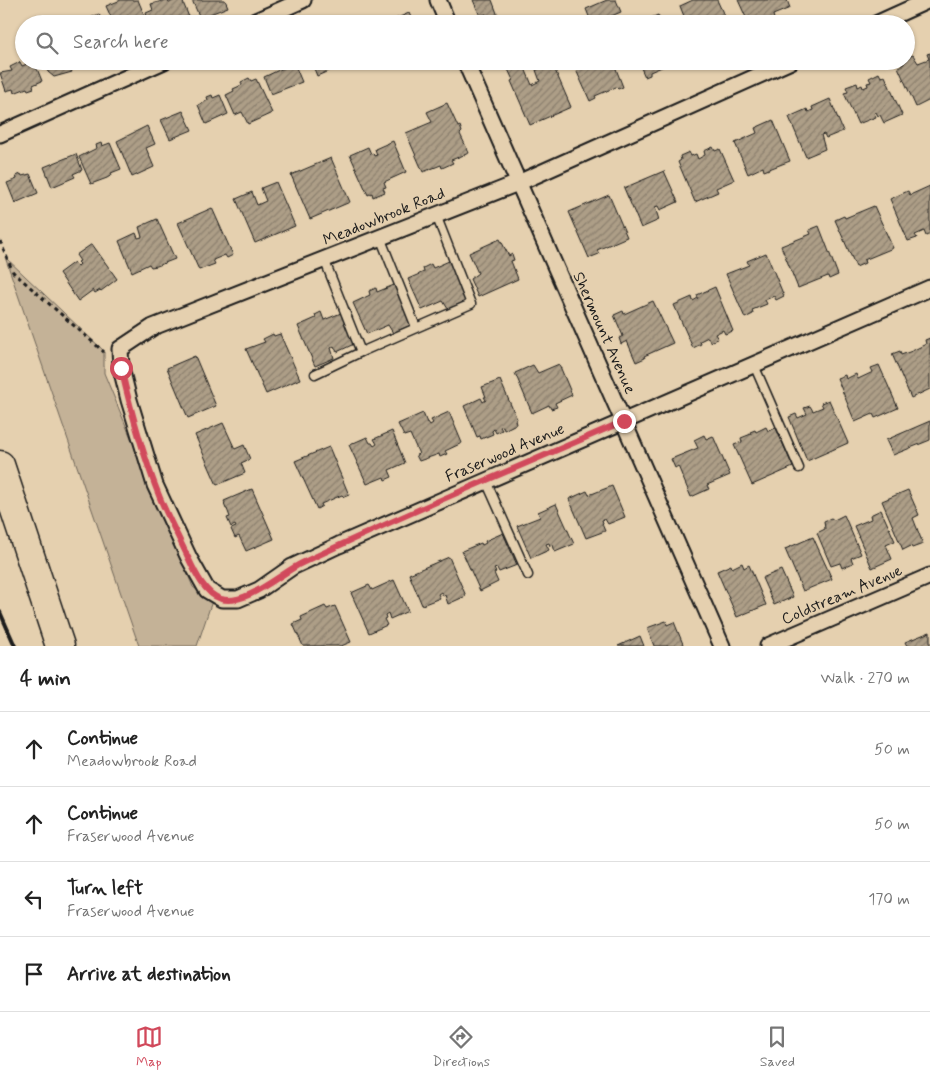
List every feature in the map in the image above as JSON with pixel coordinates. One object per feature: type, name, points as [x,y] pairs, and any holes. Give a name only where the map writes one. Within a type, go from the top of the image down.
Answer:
[{"type":"highway","points":[[0,465],[60,646]]},
{"type":"highway","points":[[0,519],[53,646]]},
{"type":"street","points":[[269,15],[303,0]]},
{"type":"street","points":[[438,0],[444,15]]},
{"type":"street","points":[[896,15],[929,0]]},
{"type":"street","points":[[0,134],[144,70]]},
{"type":"street","name":"Shermount Avenue","points":[[469,70],[722,646]]},
{"type":"street","name":"Meadowbrook Road","points":[[155,485],[129,400],[121,368],[120,348],[153,327],[518,183],[771,70]]},
{"type":"street","name":"Fraserwood Avenue","points":[[155,485],[189,558],[207,590],[222,599],[238,599],[258,590],[292,567],[339,545],[930,288]]},
{"type":"street","name":"Coldstream Avenue","points":[[768,646],[930,576]]},
{"type":"lane","points":[[315,374],[416,327],[471,304],[436,215]]},
{"type":"lane","points":[[380,237],[416,327]]},
{"type":"lane","points":[[324,260],[361,352]]},
{"type":"lane","points":[[754,365],[799,468]]},
{"type":"lane","points":[[486,481],[528,575]]},
{"type":"path","points":[[0,241],[13,272],[121,368]]},
{"type":"shaded area","points":[[5,257],[104,351],[104,373],[193,587],[212,601],[197,646],[139,646]]},
{"type":"building","points":[[121,0],[138,0],[144,15],[110,15],[106,6]]},
{"type":"building","points":[[166,0],[169,3],[175,0],[182,0],[188,15],[147,15],[146,13],[153,10],[151,4]]},
{"type":"building","points":[[192,0],[225,0],[228,7],[208,15],[199,15]]},
{"type":"building","points":[[473,0],[492,0],[498,15],[480,15]]},
{"type":"building","points":[[607,0],[616,0],[621,12],[614,15],[588,15],[586,9]]},
{"type":"building","points":[[693,0],[717,0],[724,15],[684,15],[680,6]]},
{"type":"building","points":[[738,0],[787,0],[790,8],[773,15],[745,15]]},
{"type":"building","points":[[930,53],[930,100],[916,107],[899,70],[915,70],[915,58],[918,63],[929,59],[927,54]]},
{"type":"building","points":[[15,64],[15,70],[38,70],[42,81],[33,85],[34,88],[28,90],[27,88],[14,93],[13,89],[6,91],[0,73],[12,71],[10,67]]},
{"type":"building","points":[[47,70],[71,70],[72,72],[54,77]]},
{"type":"building","points":[[279,70],[297,70],[302,82],[271,94],[264,77]]},
{"type":"building","points":[[315,70],[331,70],[317,76]]},
{"type":"building","points":[[508,70],[526,70],[532,85],[540,81],[536,70],[555,70],[571,107],[530,125],[511,81],[513,80]]},
{"type":"building","points":[[576,70],[616,70],[623,87],[618,89],[616,87],[595,96],[596,98],[590,101]]},
{"type":"building","points":[[642,70],[655,70],[650,72],[650,75],[645,77]]},
{"type":"building","points":[[879,73],[881,77],[885,76],[902,115],[884,123],[876,112],[874,113],[876,117],[858,124],[844,93],[848,92],[846,87],[857,83],[858,87],[862,85],[863,88],[868,86],[867,83],[871,82],[869,78]]},
{"type":"building","points":[[249,78],[251,81],[256,79],[272,113],[248,124],[242,112],[235,115],[226,95],[242,85],[241,82]]},
{"type":"building","points":[[212,95],[213,98],[220,95],[228,114],[206,124],[198,105],[208,100],[207,97]]},
{"type":"building","points":[[830,99],[843,131],[826,138],[824,134],[821,135],[825,149],[806,157],[789,117],[807,109],[808,112],[813,110],[812,107]]},
{"type":"building","points":[[447,103],[458,127],[460,126],[462,132],[460,134],[469,153],[451,160],[453,163],[442,168],[441,165],[423,172],[406,133],[432,122],[427,112]]},
{"type":"building","points":[[183,111],[192,130],[170,139],[161,120]]},
{"type":"building","points":[[773,120],[790,161],[764,171],[763,167],[748,174],[735,143],[757,133],[755,128]]},
{"type":"building","points":[[147,126],[155,144],[146,148],[154,167],[132,177],[117,141]]},
{"type":"building","points":[[393,141],[406,172],[384,182],[386,187],[383,188],[385,192],[373,197],[372,193],[368,195],[350,155],[368,147],[374,156],[377,155],[375,149]]},
{"type":"building","points":[[101,143],[102,146],[110,143],[121,169],[111,173],[112,175],[107,178],[91,184],[79,157],[97,148],[96,145]]},
{"type":"building","points":[[713,147],[715,151],[720,149],[734,180],[716,188],[718,192],[695,202],[678,162],[681,160],[680,156],[689,152],[691,156],[696,154],[698,159],[705,155],[704,151]]},
{"type":"building","points":[[76,154],[82,170],[73,174],[75,177],[52,187],[44,167]]},
{"type":"building","points":[[331,158],[350,202],[310,219],[291,175]]},
{"type":"building","points":[[664,171],[678,202],[660,210],[658,206],[655,207],[659,220],[641,228],[624,188]]},
{"type":"building","points":[[21,174],[22,176],[30,174],[38,193],[15,203],[7,183],[17,179],[16,176]]},
{"type":"building","points":[[276,182],[295,226],[255,243],[236,199],[252,192],[257,205],[266,201],[261,188]]},
{"type":"building","points":[[930,186],[930,234],[926,236],[924,231],[915,235],[917,238],[908,241],[890,199],[908,191],[910,195]]},
{"type":"building","points":[[609,195],[627,237],[597,250],[599,254],[589,258],[569,212]]},
{"type":"building","points":[[874,206],[893,248],[864,260],[865,263],[856,267],[835,220]]},
{"type":"building","points":[[212,208],[233,255],[227,258],[225,255],[213,260],[215,264],[199,270],[178,223]]},
{"type":"building","points":[[157,219],[175,259],[157,266],[151,267],[149,264],[132,272],[119,241],[136,233],[138,238],[142,237],[139,227]]},
{"type":"building","points":[[819,226],[838,275],[829,279],[828,276],[798,288],[781,246],[811,234],[809,230]]},
{"type":"building","points":[[500,239],[509,256],[512,254],[514,260],[511,261],[518,279],[478,297],[470,279],[478,273],[469,253]]},
{"type":"building","points":[[92,244],[117,279],[101,291],[95,293],[93,290],[78,301],[59,273],[74,262],[78,266],[80,261],[76,255]]},
{"type":"building","points":[[766,253],[784,296],[776,300],[774,296],[765,300],[767,304],[752,310],[753,314],[745,318],[726,274],[749,265],[747,261]]},
{"type":"building","points":[[449,261],[466,301],[448,309],[443,301],[422,310],[408,279],[424,272],[423,268],[431,264],[433,268]]},
{"type":"building","points":[[394,285],[411,325],[393,333],[388,325],[367,334],[353,303],[370,295],[369,291],[376,288],[377,292]]},
{"type":"building","points":[[715,287],[733,331],[725,334],[723,330],[715,334],[718,339],[710,342],[708,337],[700,341],[701,344],[693,348],[674,305],[692,297],[693,301],[698,298],[697,295]]},
{"type":"building","points":[[653,301],[673,343],[644,356],[645,358],[636,362],[627,341],[621,344],[619,338],[623,336],[614,315],[623,311],[624,314]]},
{"type":"building","points":[[321,312],[324,320],[341,313],[354,344],[337,352],[334,346],[331,348],[334,358],[315,366],[298,326],[316,318],[315,315]]},
{"type":"building","points":[[273,334],[274,336],[280,334],[300,379],[266,394],[246,349],[265,342],[263,339]]},
{"type":"building","points":[[930,338],[930,389],[911,398],[892,354],[900,351],[901,355],[912,351],[926,344],[925,340]]},
{"type":"building","points":[[195,356],[216,406],[188,418],[167,368]]},
{"type":"building","points":[[559,364],[572,395],[555,403],[557,407],[551,409],[549,405],[532,413],[515,373],[533,365],[538,373]]},
{"type":"building","points":[[879,365],[898,408],[875,418],[873,414],[855,422],[837,378],[845,375],[846,379],[856,374],[858,379],[873,372],[871,368]]},
{"type":"building","points":[[500,380],[517,419],[515,420],[516,424],[504,430],[503,426],[500,427],[502,430],[496,433],[494,429],[492,431],[493,434],[481,439],[480,436],[477,437],[464,406],[481,398],[483,402],[486,400],[482,387]]},
{"type":"building","points":[[829,400],[848,443],[807,461],[789,417],[796,414],[798,418],[807,414],[804,408],[810,406],[813,411],[823,407],[821,403]]},
{"type":"building","points":[[449,412],[462,443],[445,451],[447,454],[440,457],[439,454],[419,461],[416,455],[419,454],[410,434],[404,436],[398,424],[423,413],[427,423],[430,425],[433,423],[431,420]]},
{"type":"building","points":[[930,421],[930,440],[893,455],[886,440]]},
{"type":"building","points":[[223,423],[235,449],[244,445],[250,459],[241,463],[245,473],[217,485],[195,435]]},
{"type":"building","points":[[766,427],[768,431],[776,428],[793,467],[752,485],[734,445],[742,442],[741,438],[751,434],[750,432],[755,430],[756,432]]},
{"type":"building","points":[[392,431],[405,463],[389,470],[392,477],[385,480],[384,477],[367,484],[349,445],[367,437],[374,446],[377,444],[374,439]]},
{"type":"building","points":[[704,435],[706,439],[713,436],[730,475],[707,485],[709,489],[691,497],[678,466],[675,468],[671,459],[698,448],[694,440]]},
{"type":"building","points":[[329,447],[349,495],[344,497],[342,495],[321,504],[322,506],[317,509],[295,461]]},
{"type":"building","points":[[612,486],[625,517],[608,524],[605,519],[602,520],[605,531],[586,538],[569,499],[587,491],[589,495]]},
{"type":"building","points":[[252,489],[274,539],[246,551],[239,536],[235,538],[231,529],[236,527],[235,525],[231,527],[227,518],[230,517],[224,501]]},
{"type":"building","points":[[908,490],[919,515],[913,518],[923,544],[912,548],[911,546],[903,550],[882,501]]},
{"type":"building","points":[[556,504],[574,544],[555,552],[553,545],[550,546],[549,543],[546,544],[549,550],[531,558],[517,526],[540,517],[538,512]]},
{"type":"building","points":[[881,510],[895,541],[886,545],[892,559],[872,568],[854,526],[871,519],[870,515]]},
{"type":"building","points":[[844,515],[861,554],[851,558],[853,563],[842,568],[840,563],[831,566],[817,533],[825,529],[824,521],[831,518],[834,520]]},
{"type":"building","points":[[503,533],[517,565],[499,572],[497,568],[494,569],[498,582],[480,591],[462,551],[481,543],[482,545],[486,543],[485,541]]},
{"type":"building","points":[[813,537],[832,579],[803,591],[785,549]]},
{"type":"building","points":[[449,557],[466,596],[448,604],[445,595],[443,596],[441,592],[438,594],[440,598],[422,605],[409,574]]},
{"type":"building","points":[[742,563],[744,568],[749,565],[766,605],[737,617],[717,571],[731,565],[732,568]]},
{"type":"building","points":[[781,570],[793,597],[774,605],[762,578]]},
{"type":"building","points":[[394,580],[408,611],[390,619],[388,613],[384,619],[387,625],[369,633],[351,593],[369,585],[372,590]]},
{"type":"building","points":[[325,606],[327,609],[335,606],[351,642],[341,646],[303,646],[293,624],[302,620],[301,617]]},
{"type":"building","points":[[666,621],[667,625],[674,622],[683,644],[680,646],[654,646],[647,628]]},
{"type":"building","points":[[930,632],[930,646],[907,646],[905,642]]},
{"type":"building","points":[[640,636],[644,646],[618,646]]},
{"type":"railway","points":[[0,612],[15,646]]},
{"type":"route","points":[[121,368],[160,500],[207,590],[222,599],[238,599],[258,590],[292,567],[339,545],[624,421]]}]
